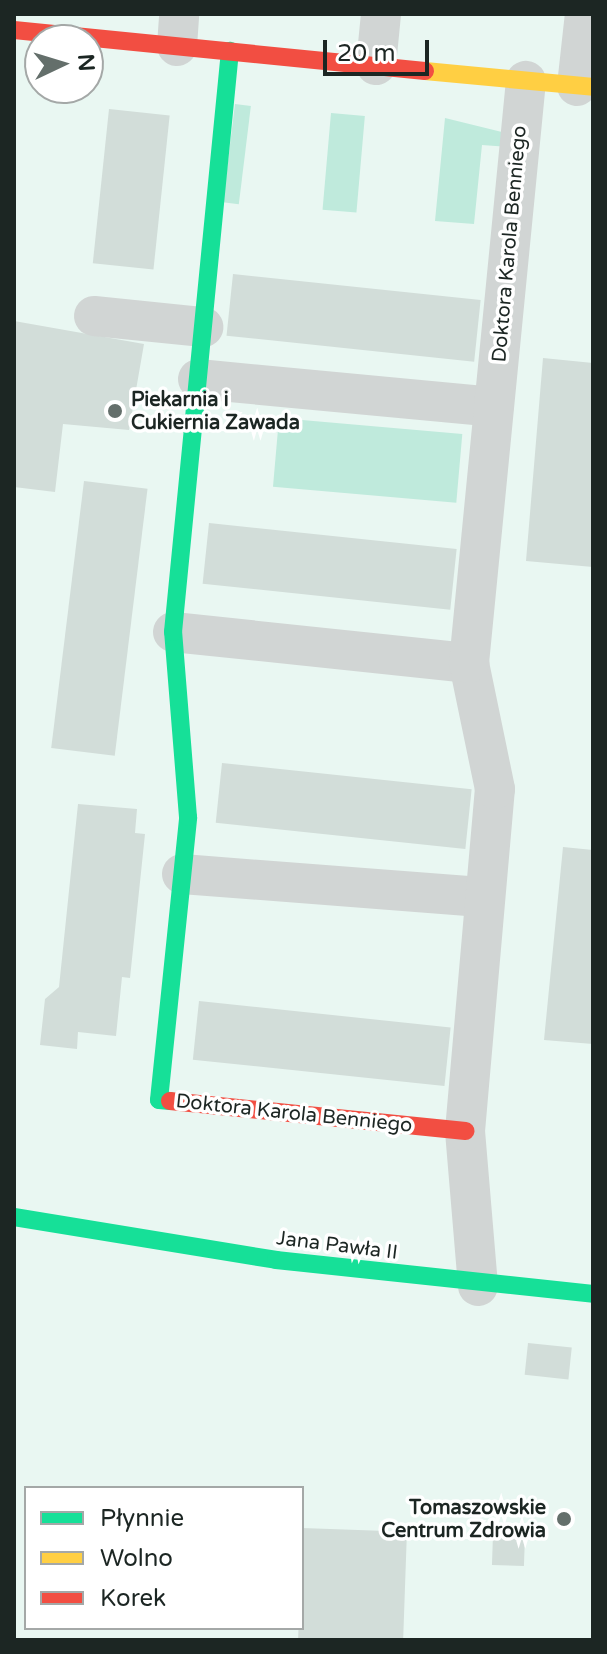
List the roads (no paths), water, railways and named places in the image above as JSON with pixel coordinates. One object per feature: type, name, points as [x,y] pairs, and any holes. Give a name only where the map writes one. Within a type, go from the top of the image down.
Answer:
[{"type":"street","points":[[376,65],[381,14]]},
{"type":"street","points":[[14,30],[178,30],[230,51],[585,87],[585,14]]},
{"type":"street","name":"Doktora Karola Benniego","points":[[230,51],[173,632],[188,817],[159,1100],[465,1131]]},
{"type":"street","name":"Doktora Karola Benniego","points":[[478,1286],[465,1131],[495,789],[469,663],[526,81]]},
{"type":"street","points":[[94,316],[203,327]]},
{"type":"street","points":[[198,379],[494,407]]},
{"type":"street","points":[[173,632],[469,663]]},
{"type":"street","points":[[182,874],[484,897]]},
{"type":"street","name":"Jana Pawła II","points":[[14,1217],[76,1232],[478,1286],[593,1294]]},
{"type":"street","name":"Jana Pawła II","points":[[14,1237],[76,1232]]},
{"type":"place","name":"Piekarnia i Cukiernia Zawada","points":[[115,411]]},
{"type":"place","name":"Tomaszowskie Centrum Zdrowia","points":[[564,1519]]}]
